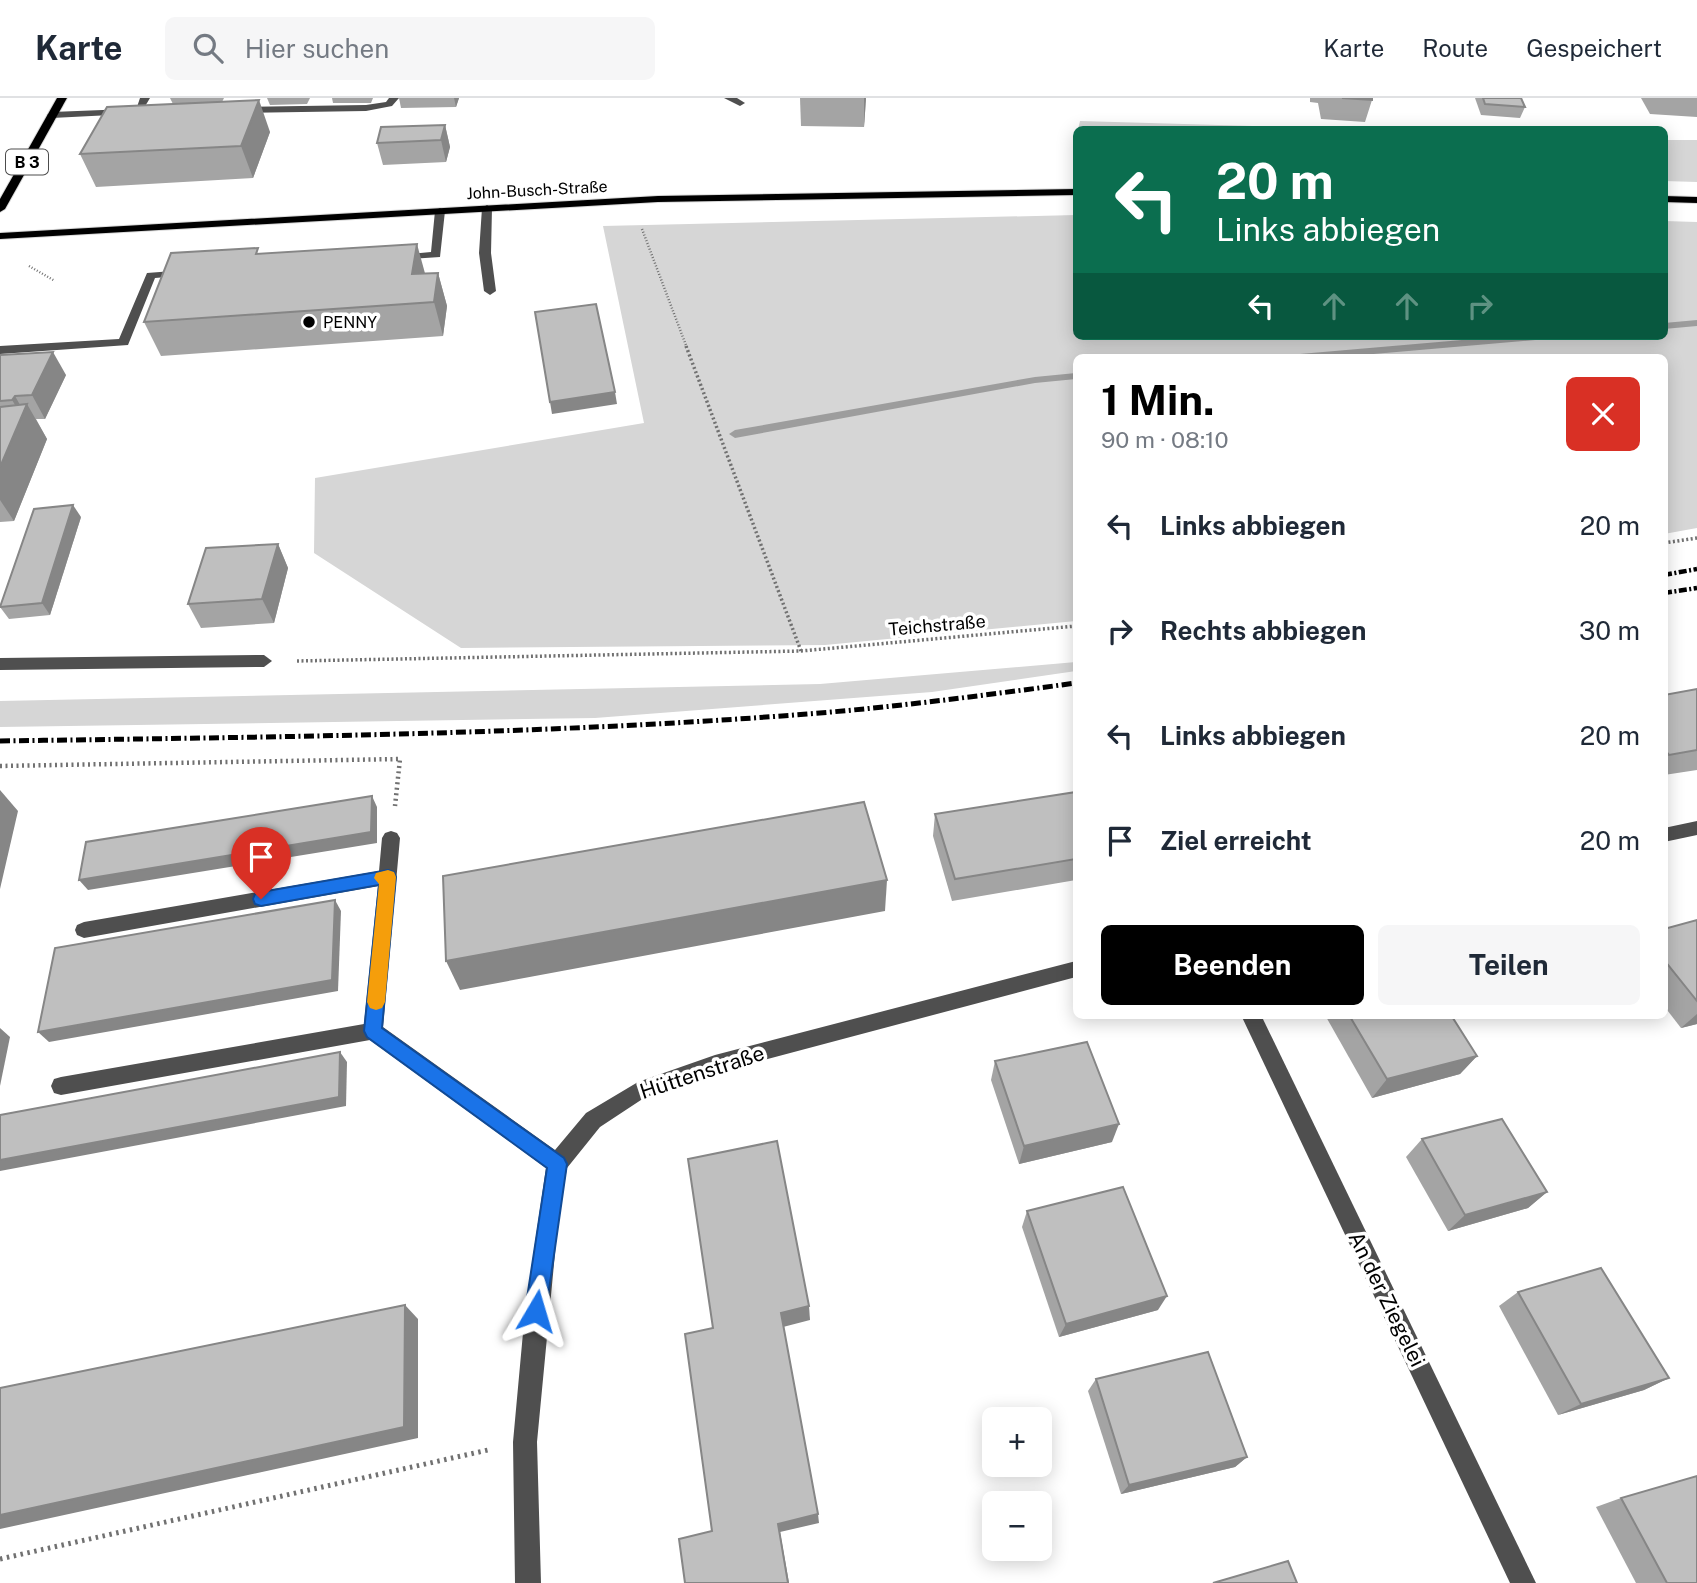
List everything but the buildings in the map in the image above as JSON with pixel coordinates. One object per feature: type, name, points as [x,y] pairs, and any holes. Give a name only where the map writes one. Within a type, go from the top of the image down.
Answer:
[{"type":"main road","name":"B 3","points":[[0,209],[62,98]]},
{"type":"main road","name":"John-Busch-Straße","points":[[0,236],[657,199],[1073,192]]},
{"type":"main road","points":[[1668,199],[1697,200]]},
{"type":"street","points":[[138,111],[145,98]]},
{"type":"street","points":[[226,111],[366,108],[389,104],[394,98]]},
{"type":"street","points":[[729,98],[740,103]]},
{"type":"street","points":[[52,115],[150,111]]},
{"type":"street","points":[[487,208],[485,253],[490,291]]},
{"type":"street","points":[[382,259],[436,256],[440,211]]},
{"type":"street","points":[[0,350],[124,342],[151,275],[205,271]]},
{"type":"street","points":[[0,664],[264,661]]},
{"type":"street","points":[[1668,834],[1697,828]]},
{"type":"street","points":[[373,1031],[391,838]]},
{"type":"street","points":[[84,930],[388,877]]},
{"type":"street","name":"Hüttenstraße","points":[[557,1164],[593,1120],[638,1091],[715,1064],[1073,970]]},
{"type":"street","name":"An der Ziegelei","points":[[1253,1019],[1523,1583]]},
{"type":"street","points":[[61,1086],[373,1031],[557,1164],[536,1311],[525,1442],[528,1583]]},
{"type":"path","points":[[638,218],[801,651]]},
{"type":"path","points":[[1668,543],[1697,538]]},
{"type":"path","name":"Teichstraße","points":[[264,661],[801,651],[1073,626]]},
{"type":"path","points":[[0,766],[400,759],[391,838]]},
{"type":"path","points":[[0,1559],[525,1442]]},
{"type":"shaded area","points":[[1080,121],[1253,126],[1079,126]]},
{"type":"shaded area","points":[[1668,140],[1697,140],[1697,182],[1668,181]]},
{"type":"shaded area","points":[[1073,215],[1073,340],[1668,340],[1668,221],[1697,222],[1697,528],[1668,533],[1668,354],[1073,354],[1073,621],[825,645],[461,648],[314,553],[315,478],[644,423],[603,226]]},
{"type":"shaded area","points":[[1073,662],[1073,671],[932,692],[595,718],[0,727],[0,701],[820,684]]},
{"type":"waterway","points":[[1668,326],[1697,323]]},
{"type":"waterway","points":[[1335,354],[1500,340]]},
{"type":"waterway","points":[[735,434],[1035,380],[1073,376]]},
{"type":"railway","points":[[1668,574],[1697,569]]},
{"type":"railway","points":[[1668,592],[1697,588]]},
{"type":"railway","points":[[0,741],[404,734],[605,727],[841,711],[1073,683]]},
{"type":"slow traffic","points":[[376,1002],[388,877],[382,878]]},
{"type":"place","name":"PENNY","points":[[309,322]]},
{"type":"route","points":[[261,899],[388,877],[373,1031],[557,1164],[536,1311]]}]
